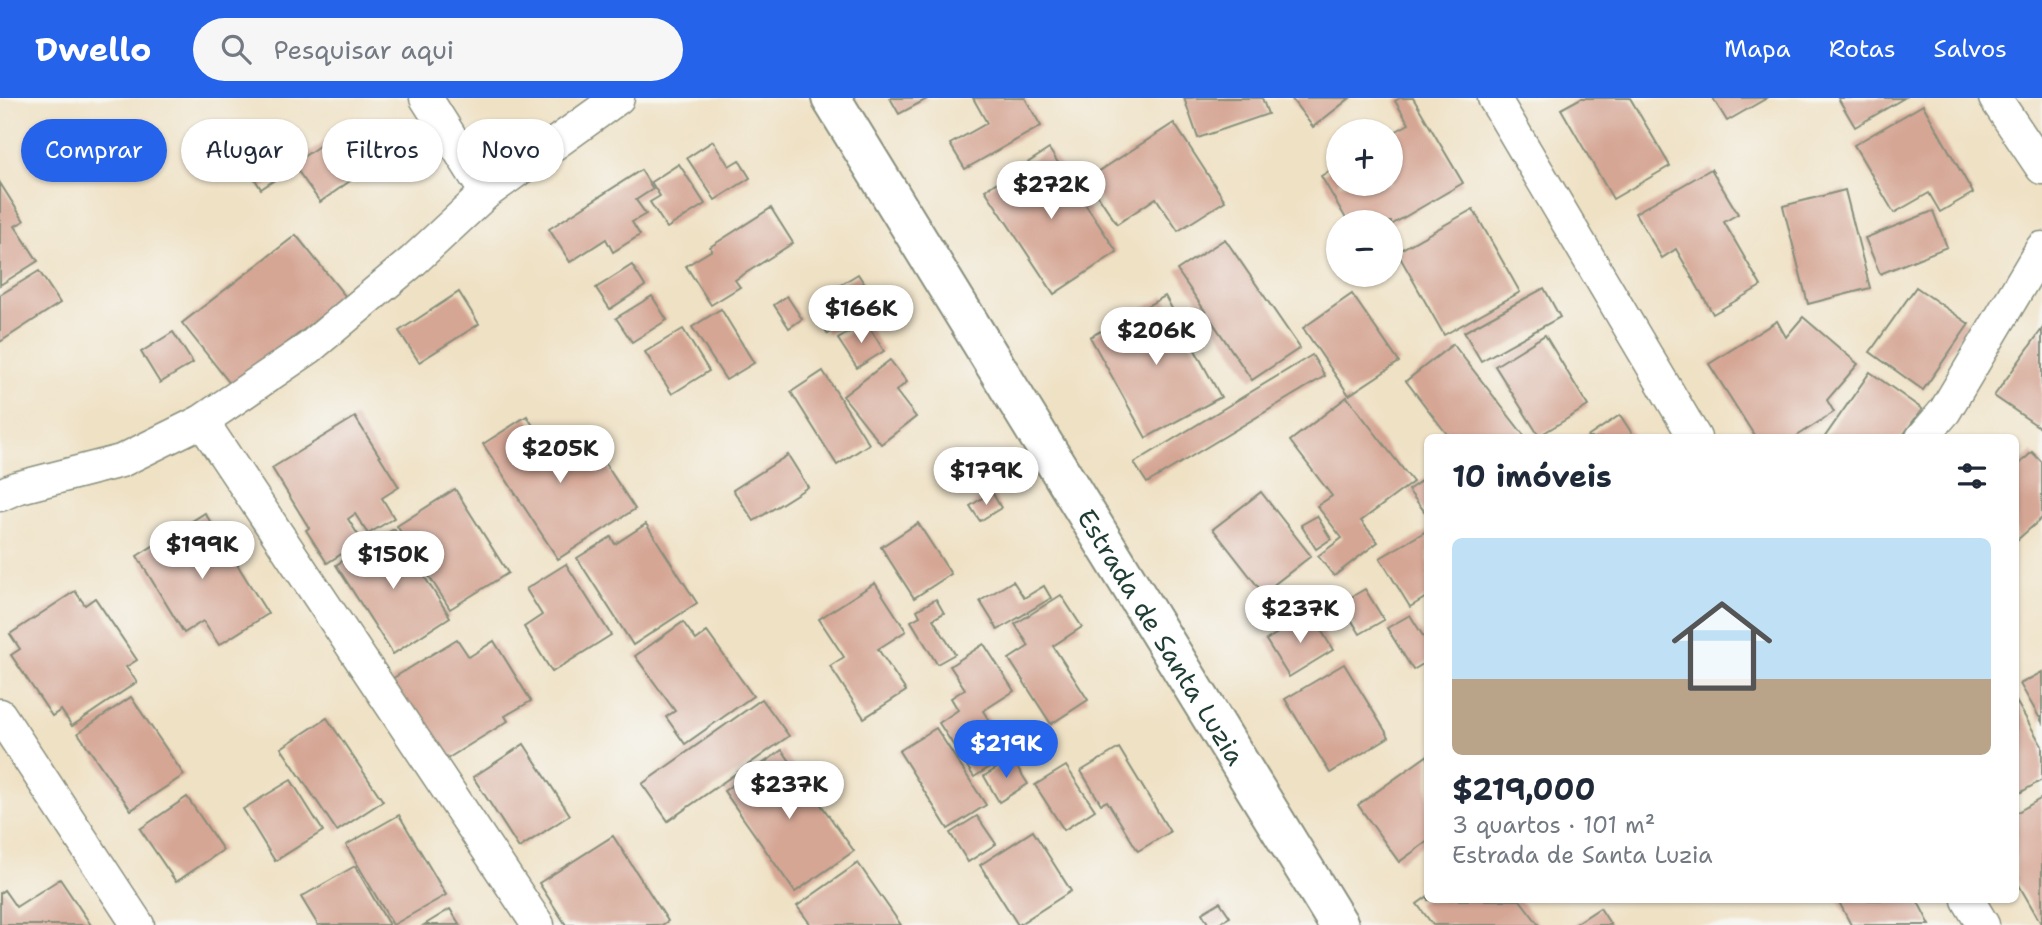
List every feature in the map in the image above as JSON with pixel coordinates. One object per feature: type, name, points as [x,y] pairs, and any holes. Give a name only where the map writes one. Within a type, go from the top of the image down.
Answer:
[{"type":"street","points":[[426,98],[486,192]]},
{"type":"street","points":[[0,495],[16,488],[121,461],[202,421],[309,348],[413,261],[486,192],[618,98]]},
{"type":"street","name":"Estrada de Santa Luzia","points":[[831,98],[1339,925]]},
{"type":"street","points":[[1494,98],[1693,434]]},
{"type":"street","points":[[1995,98],[2042,167]]},
{"type":"street","points":[[1925,434],[1945,411],[2042,248]]},
{"type":"street","points":[[202,421],[538,925]]},
{"type":"street","points":[[0,715],[138,925]]},
{"type":"street","points":[[1970,903],[1983,925]]},
{"type":"building","points":[[890,98],[929,98],[899,114]]},
{"type":"building","points":[[973,98],[1025,98],[1041,126],[965,169],[950,144],[987,123]]},
{"type":"building","points":[[1184,98],[1262,98],[1268,114],[1198,138]]},
{"type":"building","points":[[1291,98],[1350,98],[1313,127]]},
{"type":"building","points":[[1400,98],[1413,98],[1463,183],[1403,218],[1403,210],[1341,210],[1333,196],[1403,196],[1403,127],[1409,124],[1395,101]]},
{"type":"building","points":[[1581,98],[1630,98],[1670,166],[1613,199],[1561,109]]},
{"type":"building","points":[[1713,98],[1767,98],[1727,121]]},
{"type":"building","points":[[1838,98],[1904,98],[1855,127]]},
{"type":"building","points":[[1923,105],[1973,193],[1940,212],[1929,193],[1894,213],[1854,145]]},
{"type":"building","points":[[1174,123],[1225,201],[1178,231],[1156,198],[1117,224],[1087,179]]},
{"type":"building","points":[[713,141],[729,166],[739,160],[750,178],[715,200],[687,158]]},
{"type":"building","points":[[322,144],[322,182],[348,182],[320,202],[306,182],[308,182],[308,154]]},
{"type":"building","points":[[1049,149],[1117,252],[1054,294],[985,190]]},
{"type":"building","points":[[679,164],[705,204],[667,228],[650,202],[660,196],[651,182]]},
{"type":"building","points":[[1711,169],[1738,214],[1724,222],[1761,286],[1713,314],[1676,249],[1662,258],[1635,213]]},
{"type":"building","points":[[641,170],[653,189],[636,200],[646,214],[632,222],[640,235],[613,252],[606,239],[570,262],[549,229]]},
{"type":"building","points":[[257,182],[272,182],[261,189]]},
{"type":"building","points":[[0,183],[24,221],[15,226],[38,261],[0,285]]},
{"type":"building","points":[[1845,190],[1870,288],[1808,304],[1783,206]]},
{"type":"building","points":[[771,208],[793,243],[735,280],[740,287],[711,305],[686,266],[712,250],[710,247]]},
{"type":"building","points":[[1473,209],[1520,292],[1444,335],[1403,263],[1403,249]]},
{"type":"building","points":[[1933,211],[1947,247],[1880,274],[1865,238]]},
{"type":"building","points":[[296,235],[346,297],[232,386],[182,323]]},
{"type":"building","points":[[1225,239],[1300,348],[1252,380],[1177,270]]},
{"type":"building","points":[[632,265],[645,286],[610,309],[596,288]]},
{"type":"building","points":[[39,271],[60,303],[0,342],[0,295]]},
{"type":"building","points":[[858,274],[881,310],[855,327],[851,319],[828,334],[815,313],[837,299],[832,290]]},
{"type":"building","points":[[1916,287],[1969,324],[1923,390],[1870,352]]},
{"type":"building","points":[[1544,288],[1560,317],[1481,361],[1464,332]]},
{"type":"building","points":[[459,292],[479,324],[419,362],[399,331]]},
{"type":"building","points":[[1352,294],[1399,362],[1349,395],[1303,328]]},
{"type":"building","points":[[652,296],[667,320],[632,342],[616,318]]},
{"type":"building","points":[[787,296],[802,319],[789,328],[774,305]]},
{"type":"building","points":[[1165,296],[1221,397],[1146,438],[1090,337]]},
{"type":"building","points":[[721,309],[754,363],[726,380],[692,327]]},
{"type":"building","points":[[1803,317],[1858,364],[1827,400],[1834,412],[1800,434],[1753,434],[1709,364],[1777,321],[1786,337]]},
{"type":"building","points":[[866,322],[884,351],[857,368],[838,339]]},
{"type":"building","points":[[683,329],[709,371],[672,394],[645,352]]},
{"type":"building","points":[[2042,329],[2042,429],[1994,396]]},
{"type":"building","points":[[173,332],[193,363],[160,383],[141,352]]},
{"type":"building","points":[[1545,335],[1588,406],[1542,434],[1538,434],[1495,366]]},
{"type":"building","points":[[1453,344],[1523,434],[1447,434],[1406,381]]},
{"type":"building","points":[[1312,355],[1325,376],[1147,483],[1134,463]]},
{"type":"building","points":[[890,360],[907,382],[896,391],[916,417],[881,444],[843,396]]},
{"type":"building","points":[[823,371],[869,444],[837,465],[791,392]]},
{"type":"building","points":[[1870,372],[1922,409],[1904,434],[1827,434]]},
{"type":"building","points":[[1347,397],[1413,482],[1361,521],[1378,542],[1334,576],[1318,556],[1342,538],[1317,506],[1332,496],[1290,441]]},
{"type":"building","points":[[1620,415],[1632,434],[1592,434]]},
{"type":"building","points":[[527,416],[548,450],[582,428],[635,509],[558,559],[483,444]]},
{"type":"building","points":[[355,417],[399,487],[382,498],[394,518],[368,534],[355,514],[348,519],[362,541],[327,563],[272,468]]},
{"type":"building","points":[[2032,452],[2042,462],[2042,518],[2019,538],[2019,464]]},
{"type":"building","points":[[788,455],[808,487],[754,521],[733,490]]},
{"type":"building","points":[[1424,479],[1424,511],[1408,490]]},
{"type":"building","points":[[455,489],[508,573],[450,609],[397,526]]},
{"type":"building","points":[[992,492],[1001,508],[980,521],[970,506]]},
{"type":"building","points":[[1261,492],[1311,556],[1263,593],[1213,529]]},
{"type":"building","points":[[205,513],[268,614],[219,645],[203,621],[184,633],[137,556]]},
{"type":"building","points":[[1317,516],[1331,539],[1316,549],[1301,525]]},
{"type":"building","points":[[918,523],[951,574],[914,598],[881,547]]},
{"type":"building","points":[[646,524],[697,603],[633,645],[577,558],[611,537],[615,544]]},
{"type":"building","points":[[394,529],[450,617],[393,654],[336,565]]},
{"type":"building","points":[[1424,532],[1424,598],[1410,607],[1380,558]]},
{"type":"building","points":[[566,564],[611,635],[552,672],[524,627],[542,615],[526,589]]},
{"type":"building","points":[[1013,581],[1024,598],[1044,586],[1051,598],[998,630],[980,601]]},
{"type":"building","points":[[875,583],[906,631],[878,649],[906,691],[864,718],[830,666],[844,657],[819,619]]},
{"type":"building","points":[[1365,589],[1384,620],[1360,634],[1341,603]]},
{"type":"building","points":[[75,591],[85,605],[95,598],[137,660],[126,667],[137,682],[72,726],[61,710],[52,716],[11,655],[20,649],[10,634]]},
{"type":"building","points":[[1061,595],[1082,627],[1053,646],[1088,700],[1051,724],[1009,659],[1029,646],[1015,624]]},
{"type":"building","points":[[936,599],[944,613],[933,619],[955,654],[937,664],[911,621],[920,616],[917,610]]},
{"type":"building","points":[[1311,613],[1333,650],[1289,677],[1266,640]]},
{"type":"building","points":[[1410,615],[1424,638],[1424,663],[1413,670],[1387,628]]},
{"type":"building","points":[[683,622],[696,640],[707,632],[753,696],[685,744],[666,717],[675,711],[635,656]]},
{"type":"building","points":[[457,639],[469,657],[494,641],[531,701],[505,716],[508,721],[442,762],[390,680]]},
{"type":"building","points":[[984,644],[1014,691],[983,711],[1011,754],[974,777],[939,723],[958,710],[951,698],[965,689],[950,666]]},
{"type":"building","points":[[1344,664],[1389,737],[1330,773],[1285,699]]},
{"type":"building","points":[[2042,672],[2042,722],[2020,684]]},
{"type":"building","points":[[131,697],[184,775],[131,810],[78,733]]},
{"type":"building","points":[[762,699],[789,736],[668,821],[642,784]]},
{"type":"building","points":[[2019,706],[2042,746],[2042,780],[2019,793]]},
{"type":"building","points":[[327,718],[383,801],[337,831],[281,748]]},
{"type":"building","points":[[936,728],[986,805],[948,829],[899,751]]},
{"type":"building","points":[[524,744],[570,815],[519,848],[473,777]]},
{"type":"building","points":[[1119,748],[1170,832],[1138,851],[1107,801],[1101,804],[1081,771]]},
{"type":"building","points":[[782,750],[854,851],[795,892],[724,791]]},
{"type":"building","points":[[1424,758],[1424,844],[1399,862],[1358,805]]},
{"type":"building","points":[[1012,759],[1028,784],[999,802],[984,776]]},
{"type":"building","points":[[1066,766],[1095,810],[1064,830],[1035,785]]},
{"type":"building","points":[[291,780],[323,831],[275,861],[243,809]]},
{"type":"building","points":[[187,797],[223,850],[176,882],[140,829]]},
{"type":"building","points":[[2042,798],[2042,925],[2019,885],[2019,811]]},
{"type":"building","points":[[399,815],[446,895],[393,925],[346,845]]},
{"type":"building","points":[[977,816],[996,844],[968,862],[950,833]]},
{"type":"building","points":[[1033,831],[1071,891],[1018,925],[980,865]]},
{"type":"building","points":[[613,836],[668,921],[662,925],[566,925],[539,883]]},
{"type":"building","points":[[858,863],[901,925],[811,925],[797,906]]},
{"type":"building","points":[[355,866],[389,925],[318,925],[301,897]]},
{"type":"building","points":[[60,879],[91,925],[0,925],[0,893],[4,890],[16,907]]},
{"type":"building","points":[[1424,899],[1424,903],[1522,903],[1539,925],[1433,925],[1417,904]]},
{"type":"building","points":[[1220,902],[1230,917],[1216,925],[1209,925],[1202,913]]},
{"type":"building","points":[[1840,903],[1919,903],[1930,925],[1851,925]]},
{"type":"building","points":[[1600,908],[1611,925],[1574,925]]},
{"type":"building","points":[[450,909],[460,925],[424,925]]}]
